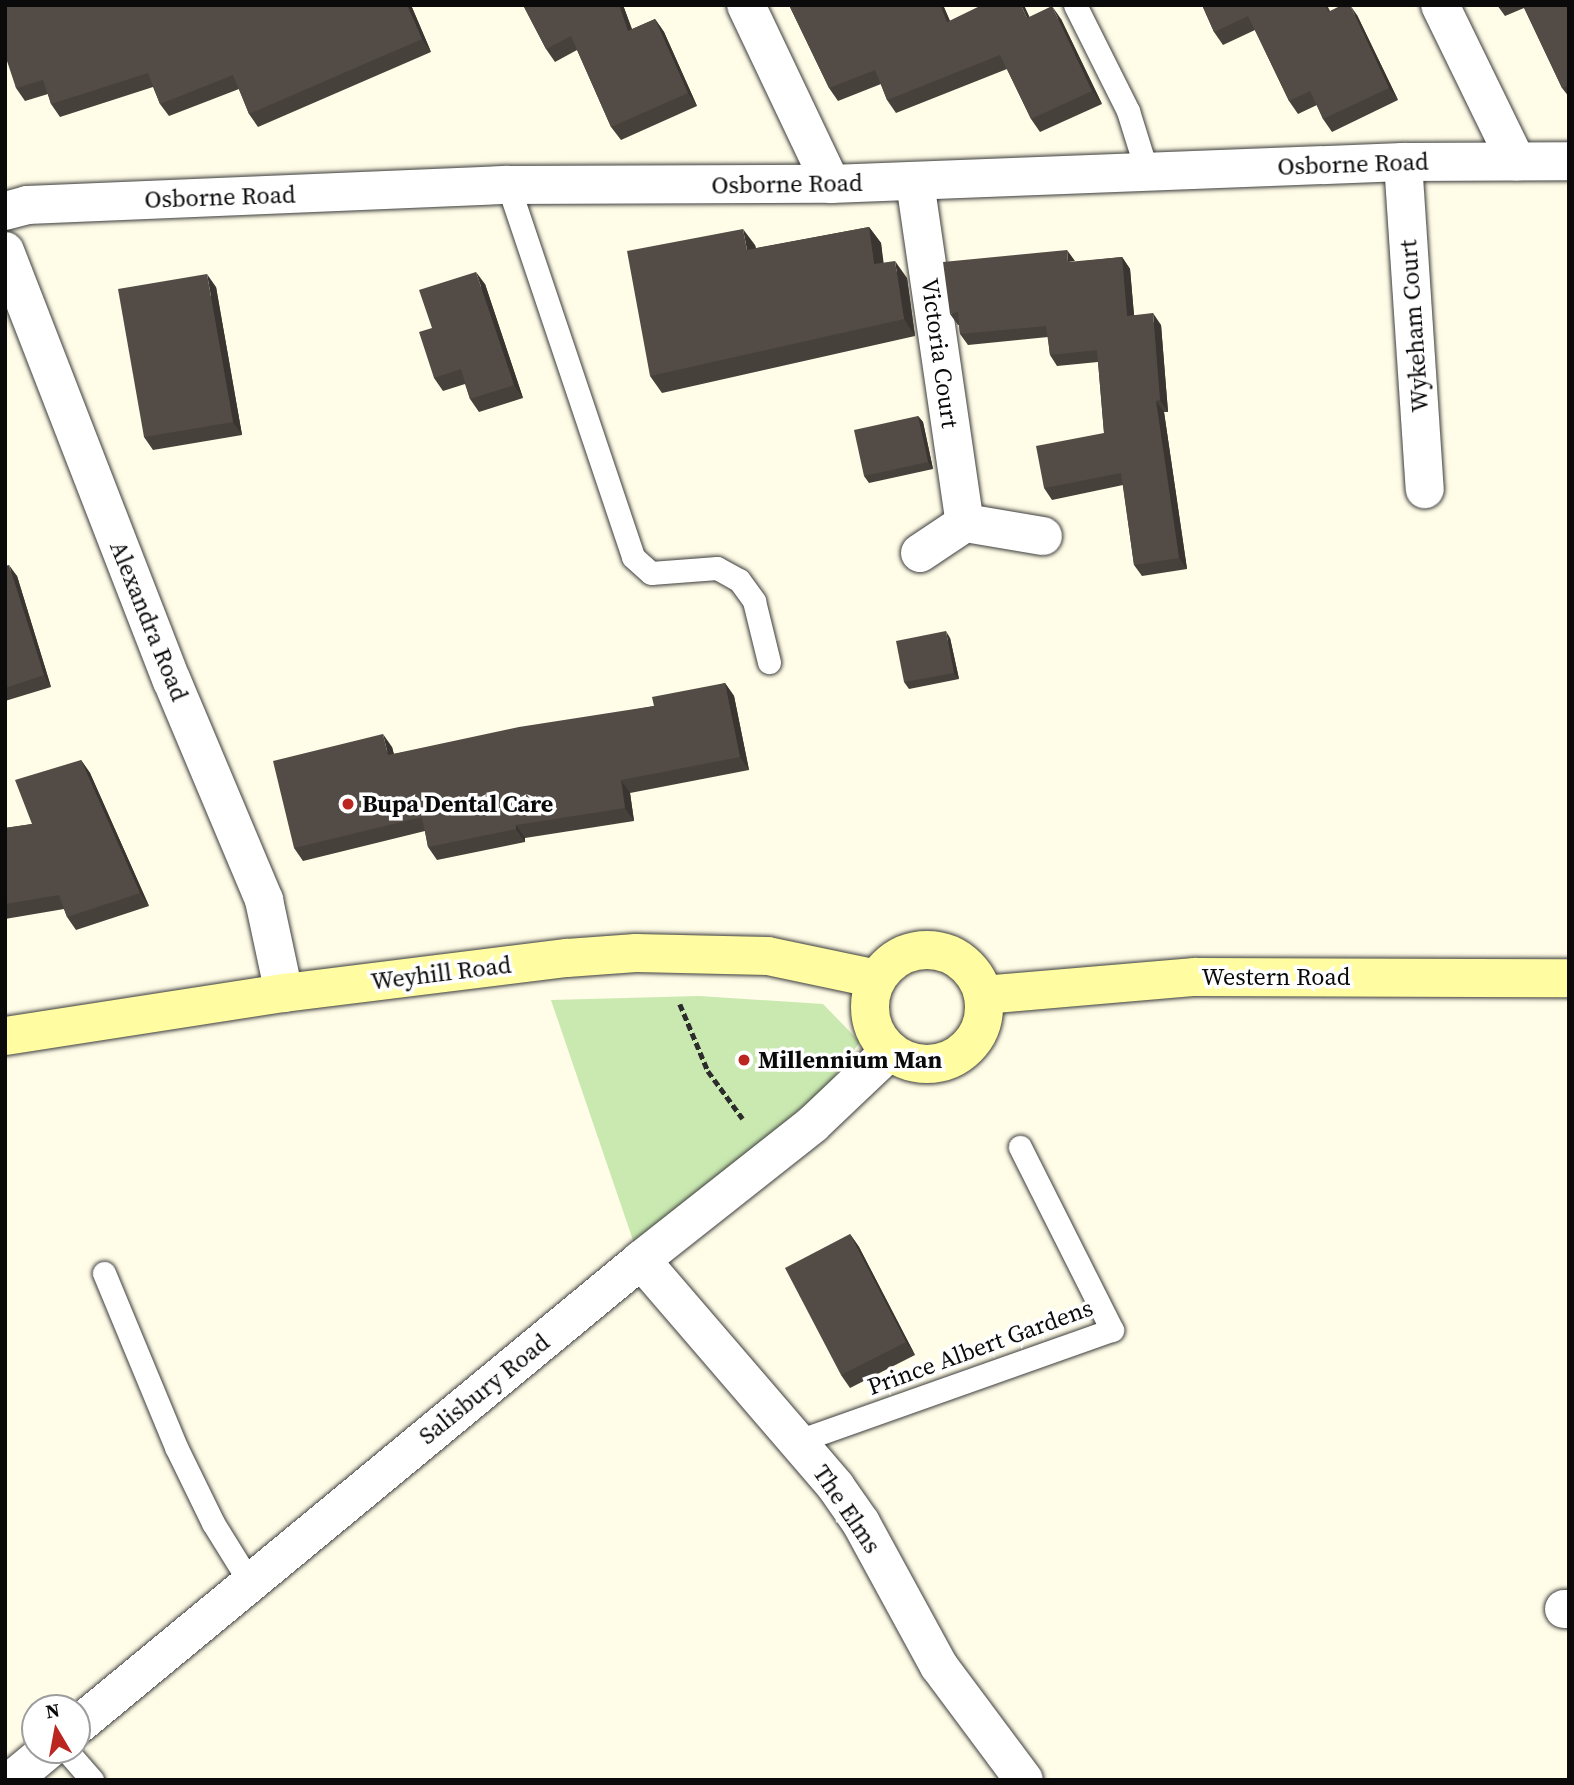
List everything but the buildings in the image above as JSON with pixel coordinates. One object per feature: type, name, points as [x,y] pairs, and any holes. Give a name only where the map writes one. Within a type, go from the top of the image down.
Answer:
[{"type":"main road","points":[[926,949],[963,962],[983,995],[984,1014],[978,1032],[949,1059],[915,1062],[890,1051],[871,1018],[870,998],[877,979],[889,963],[926,949]]},
{"type":"main road","name":"Weyhill Road","points":[[5,1035],[284,993],[503,964],[636,953],[768,956],[877,979]]},
{"type":"main road","name":"Western Road","points":[[983,995],[1195,977],[1569,978]]},
{"type":"street","points":[[746,5],[831,184]]},
{"type":"street","points":[[1440,5],[1516,161]]},
{"type":"street","name":"Osborne Road","points":[[5,211],[27,205],[508,185],[831,184],[1404,162],[1569,161]]},
{"type":"street","name":"Wykeham Court","points":[[1404,162],[1425,489]]},
{"type":"street","name":"Victoria Court","points":[[915,182],[965,523]]},
{"type":"street","name":"Alexandra Road","points":[[5,251],[172,681],[264,900],[284,993]]},
{"type":"street","points":[[920,552],[965,523],[1043,536]]},
{"type":"street","name":"Salisbury Road","points":[[91,1714],[641,1260],[813,1124],[890,1051]]},
{"type":"street","name":"The Elms","points":[[641,1260],[798,1441],[861,1523],[954,1689],[1024,1780]]},
{"type":"street","points":[[12,1780],[31,1764]]},
{"type":"lane","points":[[1075,5],[1128,110],[1147,172]]},
{"type":"lane","points":[[508,185],[633,557],[650,573],[717,568],[739,580],[754,601],[769,662]]},
{"type":"lane","name":"Prince Albert Gardens","points":[[798,1441],[1112,1329],[1020,1147]]},
{"type":"lane","points":[[104,1273],[176,1447],[213,1524],[249,1581]]},
{"type":"lane","points":[[78,1764],[92,1780]]},
{"type":"path","points":[[677,997],[708,1071],[745,1122]]},
{"type":"green space","points":[[699,996],[823,1004],[860,1042],[828,1085],[636,1249],[551,1000]]},
{"type":"place","name":"Bupa Dental Care","points":[[348,804]]},
{"type":"place","name":"Millennium Man","points":[[744,1060]]}]
